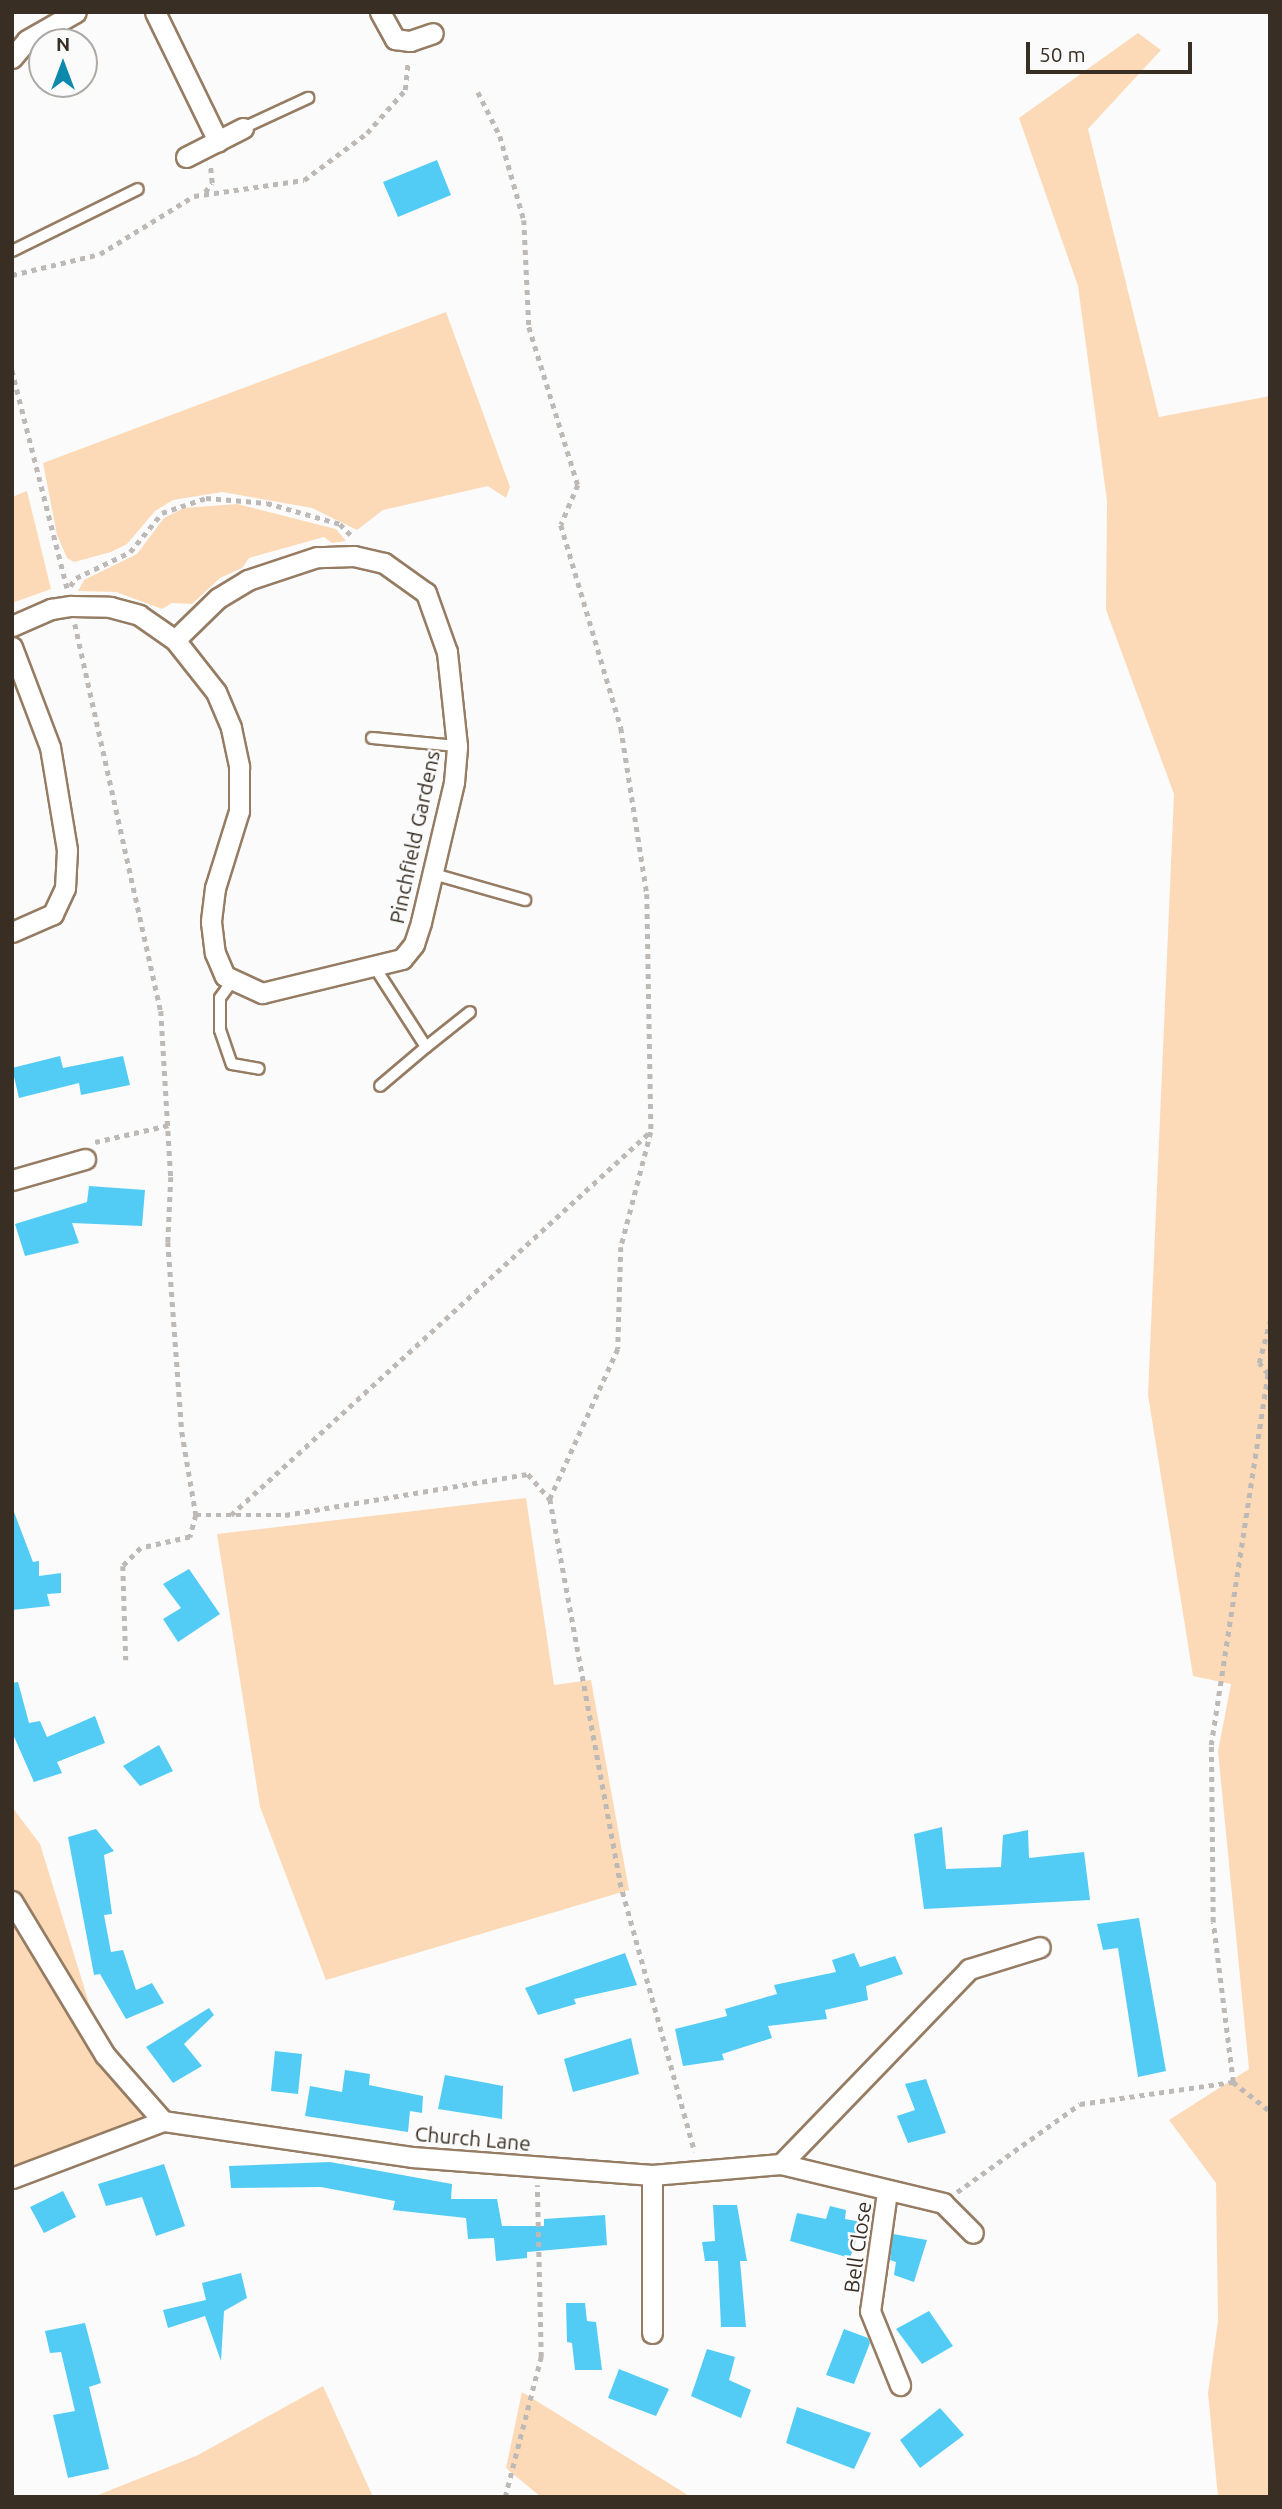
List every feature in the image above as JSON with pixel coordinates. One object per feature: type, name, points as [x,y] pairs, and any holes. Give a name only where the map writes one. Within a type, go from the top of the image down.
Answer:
[{"type":"street","points":[[12,58],[27,40],[76,12]]},
{"type":"street","points":[[155,12],[218,141]]},
{"type":"street","points":[[380,12],[395,39],[410,41],[433,33]]},
{"type":"street","points":[[186,158],[243,128]]},
{"type":"street","name":"Pinchfield Gardens","points":[[175,640],[218,598],[248,580],[317,557],[359,557],[384,563],[425,593],[447,652],[457,746],[454,782],[429,873],[414,944],[402,959],[262,993],[233,980]]},
{"type":"street","points":[[12,626],[69,598],[139,615],[175,640],[216,692],[231,728],[239,767],[239,811],[215,888],[211,922],[215,953],[225,976],[233,980]]},
{"type":"street","points":[[12,646],[50,747],[67,850],[65,888],[53,914],[12,932]]},
{"type":"street","points":[[12,1180],[85,1159]]},
{"type":"street","points":[[12,1901],[105,2055],[163,2121]]},
{"type":"street","points":[[781,2164],[969,1969],[1040,1947]]},
{"type":"street","name":"Church Lane","points":[[12,2178],[163,2121],[412,2157],[652,2175],[781,2164],[887,2192],[943,2203]]},
{"type":"street","points":[[652,2175],[652,2333]]},
{"type":"street","name":"Bell Close","points":[[887,2192],[870,2311],[900,2385]]},
{"type":"street","points":[[943,2203],[973,2233]]},
{"type":"lane","points":[[243,128],[308,98]]},
{"type":"lane","points":[[12,251],[138,189]]},
{"type":"lane","points":[[372,738],[457,746]]},
{"type":"lane","points":[[429,873],[525,900]]},
{"type":"lane","points":[[374,966],[425,1047]]},
{"type":"lane","points":[[233,980],[220,998],[220,1030],[232,1064],[259,1069]]},
{"type":"lane","points":[[380,1086],[470,1012]]},
{"type":"path","points":[[12,275],[100,254],[194,196],[304,180],[367,133],[405,90],[410,41]]},
{"type":"path","points":[[478,92],[500,136],[524,220],[529,327],[578,485],[561,525],[621,728],[647,894],[651,1132],[621,1247],[618,1349],[550,1499]]},
{"type":"path","points":[[12,370],[69,598],[161,1011],[169,1125],[169,1256],[182,1432],[196,1515],[190,1537],[141,1548],[124,1566],[126,1660]]},
{"type":"path","points":[[69,598],[76,578],[130,552],[162,513],[206,498],[267,503],[340,524],[352,533],[359,557]]},
{"type":"path","points":[[85,1159],[89,1144],[169,1125]]},
{"type":"path","points":[[231,1515],[651,1132]]},
{"type":"path","points":[[1270,1321],[1259,1363],[1268,1374],[1210,1769],[1213,1922],[1233,2082],[1270,2111]]},
{"type":"path","points":[[196,1515],[285,1515],[528,1474],[550,1499],[620,1882],[701,2171]]},
{"type":"path","points":[[943,2203],[1080,2104],[1233,2082]]},
{"type":"path","points":[[505,2497],[541,2357],[537,2166]]},
{"type":"shaded area","points":[[1138,33],[1161,50],[1088,129],[1159,417],[1270,396],[1270,2497],[1218,2497],[1208,2393],[1218,2321],[1216,2183],[1169,2120],[1249,2069],[1218,1751],[1231,1684],[1193,1676],[1148,1395],[1174,794],[1106,610],[1107,501],[1078,286],[1019,118]]},
{"type":"shaded area","points":[[446,312],[510,487],[506,498],[488,486],[383,510],[357,530],[312,508],[222,492],[173,500],[155,511],[127,544],[111,552],[74,562],[67,558],[57,535],[43,463]]},
{"type":"shaded area","points":[[27,491],[51,589],[12,603],[12,497]]},
{"type":"shaded area","points":[[237,504],[336,529],[346,541],[332,543],[324,537],[249,558],[242,568],[220,578],[192,604],[172,603],[162,609],[116,592],[78,591],[84,580],[137,554],[164,518],[184,508]]},
{"type":"shaded area","points":[[526,1498],[554,1685],[591,1680],[629,1890],[326,1980],[260,1807],[217,1534]]},
{"type":"shaded area","points":[[12,1807],[40,1844],[105,2055],[163,2121],[12,2169]]},
{"type":"shaded area","points":[[323,2386],[373,2497],[93,2497],[196,2456]]},
{"type":"shaded area","points":[[522,2392],[691,2497],[541,2497],[506,2468]]},
{"type":"building","points":[[437,160],[451,195],[398,217],[383,182]]},
{"type":"building","points":[[60,1056],[63,1068],[123,1056],[130,1085],[81,1095],[79,1083],[19,1098],[12,1068]]},
{"type":"building","points":[[89,1186],[145,1190],[142,1226],[72,1223],[79,1243],[25,1256],[15,1224],[87,1202]]},
{"type":"building","points":[[14,1512],[33,1562],[39,1561],[39,1576],[61,1573],[61,1593],[47,1594],[50,1606],[12,1610]]},
{"type":"building","points":[[189,1569],[220,1614],[178,1642],[163,1619],[181,1608],[163,1584]]},
{"type":"building","points":[[18,1682],[29,1723],[40,1721],[47,1737],[95,1716],[105,1743],[57,1762],[62,1773],[34,1782],[12,1732],[12,1683]]},
{"type":"building","points":[[159,1745],[173,1771],[140,1786],[123,1766]]},
{"type":"building","points":[[942,1827],[946,1869],[1001,1867],[1003,1835],[1028,1830],[1029,1858],[1084,1852],[1090,1900],[924,1909],[914,1834]]},
{"type":"building","points":[[96,1829],[114,1851],[104,1855],[112,1914],[104,1915],[111,1952],[123,1950],[136,1990],[152,1983],[164,2003],[126,2019],[100,1974],[94,1975],[68,1837]]},
{"type":"building","points":[[1139,1918],[1166,2071],[1138,2077],[1118,1948],[1103,1950],[1097,1924]]},
{"type":"building","points":[[625,1953],[637,1985],[574,1999],[576,2004],[538,2015],[525,1988]]},
{"type":"building","points":[[854,1953],[860,1967],[895,1956],[903,1974],[866,1986],[868,2000],[825,2010],[827,2019],[768,2026],[772,2038],[722,2054],[724,2060],[683,2066],[675,2029],[727,2016],[725,2009],[777,1994],[774,1985],[836,1972],[832,1960]]},
{"type":"building","points":[[209,2008],[214,2015],[184,2044],[202,2066],[173,2083],[146,2047]]},
{"type":"building","points":[[631,2038],[639,2074],[573,2092],[564,2059]]},
{"type":"building","points":[[275,2051],[302,2054],[298,2094],[271,2091]]},
{"type":"building","points":[[345,2070],[370,2074],[369,2085],[423,2096],[422,2113],[410,2111],[408,2132],[305,2116],[310,2086],[342,2092]]},
{"type":"building","points":[[445,2075],[503,2086],[502,2119],[438,2109]]},
{"type":"building","points":[[926,2079],[946,2133],[908,2143],[897,2116],[915,2110],[905,2084]]},
{"type":"building","points":[[330,2162],[452,2184],[451,2199],[497,2199],[502,2226],[544,2226],[544,2219],[605,2215],[607,2245],[527,2252],[527,2258],[496,2261],[494,2238],[468,2239],[466,2218],[393,2210],[395,2201],[321,2187],[231,2188],[229,2166]]},
{"type":"building","points":[[164,2164],[185,2226],[156,2236],[142,2197],[106,2206],[98,2184]]},
{"type":"building","points":[[63,2191],[76,2217],[44,2233],[30,2207]]},
{"type":"building","points":[[713,2205],[737,2205],[747,2261],[740,2261],[746,2327],[721,2327],[718,2261],[705,2261],[702,2242],[715,2241]]},
{"type":"building","points":[[830,2206],[846,2210],[845,2219],[862,2222],[850,2258],[790,2241],[797,2213],[826,2219]]},
{"type":"building","points":[[893,2234],[927,2240],[914,2282],[894,2275],[896,2262],[890,2260]]},
{"type":"building","points":[[241,2273],[247,2298],[224,2311],[221,2361],[205,2316],[168,2328],[163,2310],[206,2300],[202,2283]]},
{"type":"building","points":[[566,2303],[585,2303],[587,2321],[596,2322],[602,2370],[575,2370],[572,2343],[567,2342]]},
{"type":"building","points":[[929,2311],[953,2346],[922,2364],[896,2329]]},
{"type":"building","points":[[85,2323],[101,2383],[89,2387],[109,2469],[68,2478],[53,2415],[75,2411],[61,2352],[50,2353],[45,2331]]},
{"type":"building","points":[[844,2329],[868,2338],[870,2343],[854,2384],[826,2375]]},
{"type":"building","points":[[707,2349],[735,2357],[729,2380],[751,2390],[741,2418],[691,2396]]},
{"type":"building","points":[[619,2369],[669,2389],[656,2416],[608,2398]]},
{"type":"building","points":[[797,2407],[871,2433],[854,2469],[786,2443]]},
{"type":"building","points":[[940,2408],[964,2435],[920,2468],[900,2440]]}]
